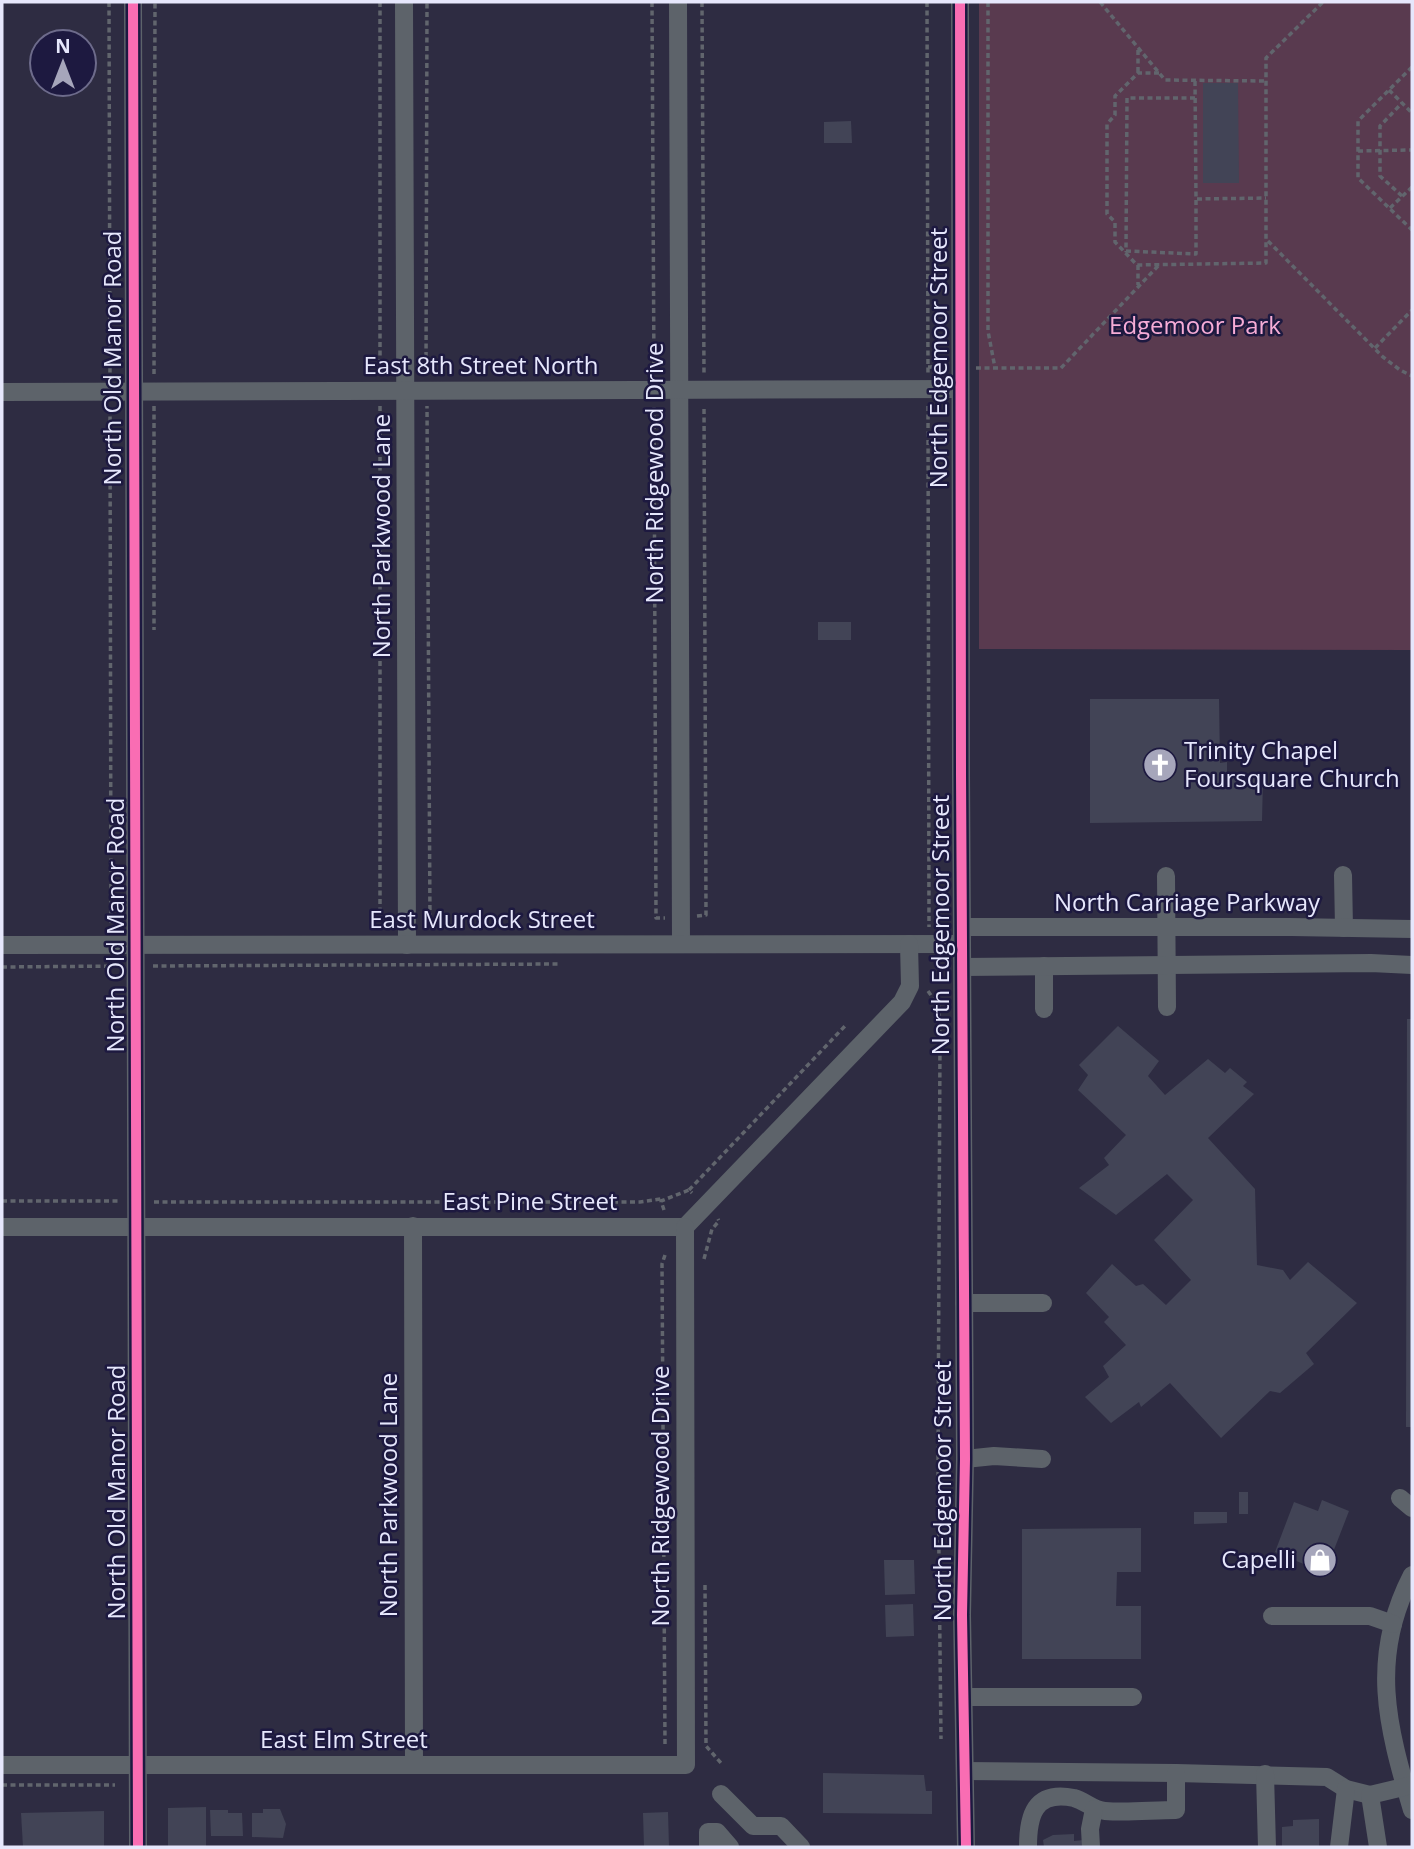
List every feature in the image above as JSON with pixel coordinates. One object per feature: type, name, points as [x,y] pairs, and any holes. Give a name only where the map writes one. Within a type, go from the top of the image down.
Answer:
[{"type":"street","name":"North Old Manor Road","points":[[133,2],[134,392],[146,945],[137,1201],[138,1847]]},
{"type":"street","name":"North Parkwood Lane","points":[[404,2],[407,945]]},
{"type":"street","name":"North Ridgewood Drive","points":[[678,2],[681,944]]},
{"type":"street","name":"North Edgemoor Street","points":[[960,2],[965,1460],[962,1615],[966,1847]]},
{"type":"street","name":"East 8th Street North","points":[[2,392],[960,389]]},
{"type":"street","points":[[1343,875],[1344,928]]},
{"type":"street","points":[[1166,876],[1167,1007]]},
{"type":"street","name":"North Carriage Parkway","points":[[962,936],[1166,927],[1412,929]]},
{"type":"street","name":"East Murdock Street","points":[[2,945],[929,944],[962,936]]},
{"type":"street","points":[[685,1227],[902,1002],[910,986],[909,944]]},
{"type":"street","points":[[962,967],[1371,963],[1412,965]]},
{"type":"street","points":[[1044,966],[1044,1009]]},
{"type":"street","name":"North Parkwood Lane","points":[[413,1226],[414,1764]]},
{"type":"street","name":"East Pine Street","points":[[2,1227],[685,1227]]},
{"type":"street","name":"North Ridgewood Drive","points":[[685,1227],[686,1765]]},
{"type":"street","points":[[964,1303],[1043,1303]]},
{"type":"street","points":[[965,1460],[994,1456],[1042,1458]]},
{"type":"street","points":[[1412,1575],[1393,1623],[1385,1663],[1385,1690],[1397,1761],[1409,1786],[1412,1810]]},
{"type":"street","points":[[1272,1616],[1370,1616],[1393,1623]]},
{"type":"street","points":[[964,1697],[1133,1698]]},
{"type":"street","name":"East Elm Street","points":[[2,1765],[686,1765]]},
{"type":"street","points":[[965,1771],[1327,1777],[1346,1790],[1370,1795],[1409,1786]]},
{"type":"street","points":[[1028,1847],[1028,1823],[1032,1811],[1043,1801],[1075,1798],[1094,1809],[1106,1811],[1177,1810],[1177,1773]]},
{"type":"street","points":[[1265,1774],[1267,1847]]},
{"type":"street","points":[[1339,1847],[1346,1790]]},
{"type":"street","points":[[720,1794],[753,1826]]},
{"type":"street","points":[[1370,1795],[1378,1847]]},
{"type":"street","points":[[1091,1847],[1090,1829],[1094,1809]]},
{"type":"street","points":[[708,1847],[708,1832],[717,1832],[730,1847],[753,1826],[781,1826],[801,1847]]},
{"type":"path","points":[[109,2],[111,966]]},
{"type":"path","points":[[154,641],[155,2]]},
{"type":"path","points":[[380,2],[380,919],[430,919],[426,391],[427,2]]},
{"type":"path","points":[[652,2],[656,918],[706,915],[702,2]]},
{"type":"path","points":[[927,2],[929,944]]},
{"type":"path","points":[[988,2],[988,331],[995,368]]},
{"type":"path","points":[[1100,2],[1165,80],[1266,81]]},
{"type":"path","points":[[1138,48],[1138,73],[1115,96],[1115,115],[1107,124],[1107,214],[1115,222],[1115,242],[1138,265],[1266,263],[1266,58],[1323,2]]},
{"type":"path","points":[[1412,67],[1358,121],[1358,178],[1412,230]]},
{"type":"path","points":[[1138,73],[1159,74]]},
{"type":"path","points":[[1195,81],[1196,254],[1126,251],[1127,98],[1195,98]]},
{"type":"path","points":[[1389,90],[1412,113]]},
{"type":"path","points":[[1402,103],[1380,126],[1380,176],[1402,196]]},
{"type":"path","points":[[1358,151],[1412,150]]},
{"type":"path","points":[[1390,208],[1412,187]]},
{"type":"path","points":[[1196,200],[1266,198]]},
{"type":"path","points":[[1266,239],[1392,365],[1412,376]]},
{"type":"path","points":[[1138,265],[1138,287]]},
{"type":"path","points":[[928,367],[1061,368],[1159,265]]},
{"type":"path","points":[[1375,348],[1412,310]]},
{"type":"path","points":[[146,945],[146,966]]},
{"type":"path","points":[[2,967],[567,964]]},
{"type":"path","points":[[928,986],[928,994],[939,1007],[940,1042],[941,1739]]},
{"type":"path","points":[[689,1190],[845,1026]]},
{"type":"path","points":[[2,1201],[640,1202],[666,1199]]},
{"type":"path","points":[[2,1785],[120,1785]]},
{"type":"green space","name":"Edgemoor Park","points":[[979,2],[1412,2],[1412,650],[979,649]]},
{"type":"building","points":[[1203,83],[1238,83],[1239,183],[1203,183]]},
{"type":"building","points":[[851,121],[852,143],[824,143],[824,122]]},
{"type":"building","points":[[818,622],[851,622],[851,640],[818,640]]},
{"type":"building","points":[[1090,699],[1219,699],[1220,763],[1227,762],[1227,778],[1263,778],[1262,821],[1090,823]]},
{"type":"building","points":[[1407,1019],[1412,1019],[1412,1427],[1406,1427]]},
{"type":"building","points":[[1118,1026],[1159,1061],[1148,1076],[1165,1095],[1208,1059],[1225,1073],[1230,1068],[1247,1082],[1243,1086],[1254,1094],[1208,1138],[1255,1189],[1257,1265],[1283,1270],[1290,1280],[1308,1262],[1357,1303],[1306,1353],[1314,1364],[1280,1393],[1270,1391],[1221,1438],[1170,1383],[1141,1407],[1139,1402],[1111,1423],[1085,1397],[1109,1377],[1103,1366],[1126,1345],[1104,1322],[1109,1317],[1086,1293],[1112,1264],[1136,1286],[1143,1284],[1166,1305],[1191,1280],[1154,1240],[1193,1200],[1167,1174],[1116,1215],[1079,1188],[1109,1165],[1104,1158],[1126,1135],[1078,1090],[1088,1075],[1079,1065]]},
{"type":"building","points":[[1239,1492],[1248,1492],[1248,1514],[1239,1514]]},
{"type":"building","points":[[1322,1500],[1349,1511],[1325,1573],[1275,1552],[1294,1502],[1318,1511]]},
{"type":"building","points":[[1194,1512],[1227,1512],[1227,1523],[1194,1524]]},
{"type":"building","points":[[1141,1528],[1141,1572],[1117,1572],[1116,1606],[1141,1606],[1141,1659],[1022,1659],[1022,1529]]},
{"type":"building","points":[[884,1560],[914,1560],[915,1594],[885,1595]]},
{"type":"building","points":[[913,1604],[914,1636],[886,1637],[885,1605]]},
{"type":"building","points":[[823,1773],[924,1775],[926,1791],[932,1791],[932,1814],[823,1813]]},
{"type":"building","points":[[206,1807],[206,1847],[168,1847],[168,1808]]},
{"type":"building","points":[[263,1809],[280,1809],[286,1824],[283,1838],[252,1837],[252,1813],[263,1813]]},
{"type":"building","points":[[210,1810],[242,1813],[243,1836],[211,1836]]},
{"type":"building","points":[[104,1811],[104,1847],[23,1847],[21,1813]]},
{"type":"building","points":[[668,1812],[669,1847],[644,1847],[643,1813]]},
{"type":"building","points":[[1319,1819],[1319,1847],[1282,1847],[1282,1827],[1293,1826],[1293,1820]]},
{"type":"building","points":[[1074,1834],[1074,1841],[1084,1840],[1084,1847],[1044,1847],[1043,1840],[1053,1835]]},
{"type":"cycle path","points":[[133,2],[138,1847]]},
{"type":"cycle path","points":[[960,2],[965,1459],[962,1615],[966,1847]]},
{"type":"place","name":"Trinity Chapel Foursquare Church","points":[[1160,765]]},
{"type":"place","name":"Capelli","points":[[1320,1560]]}]
